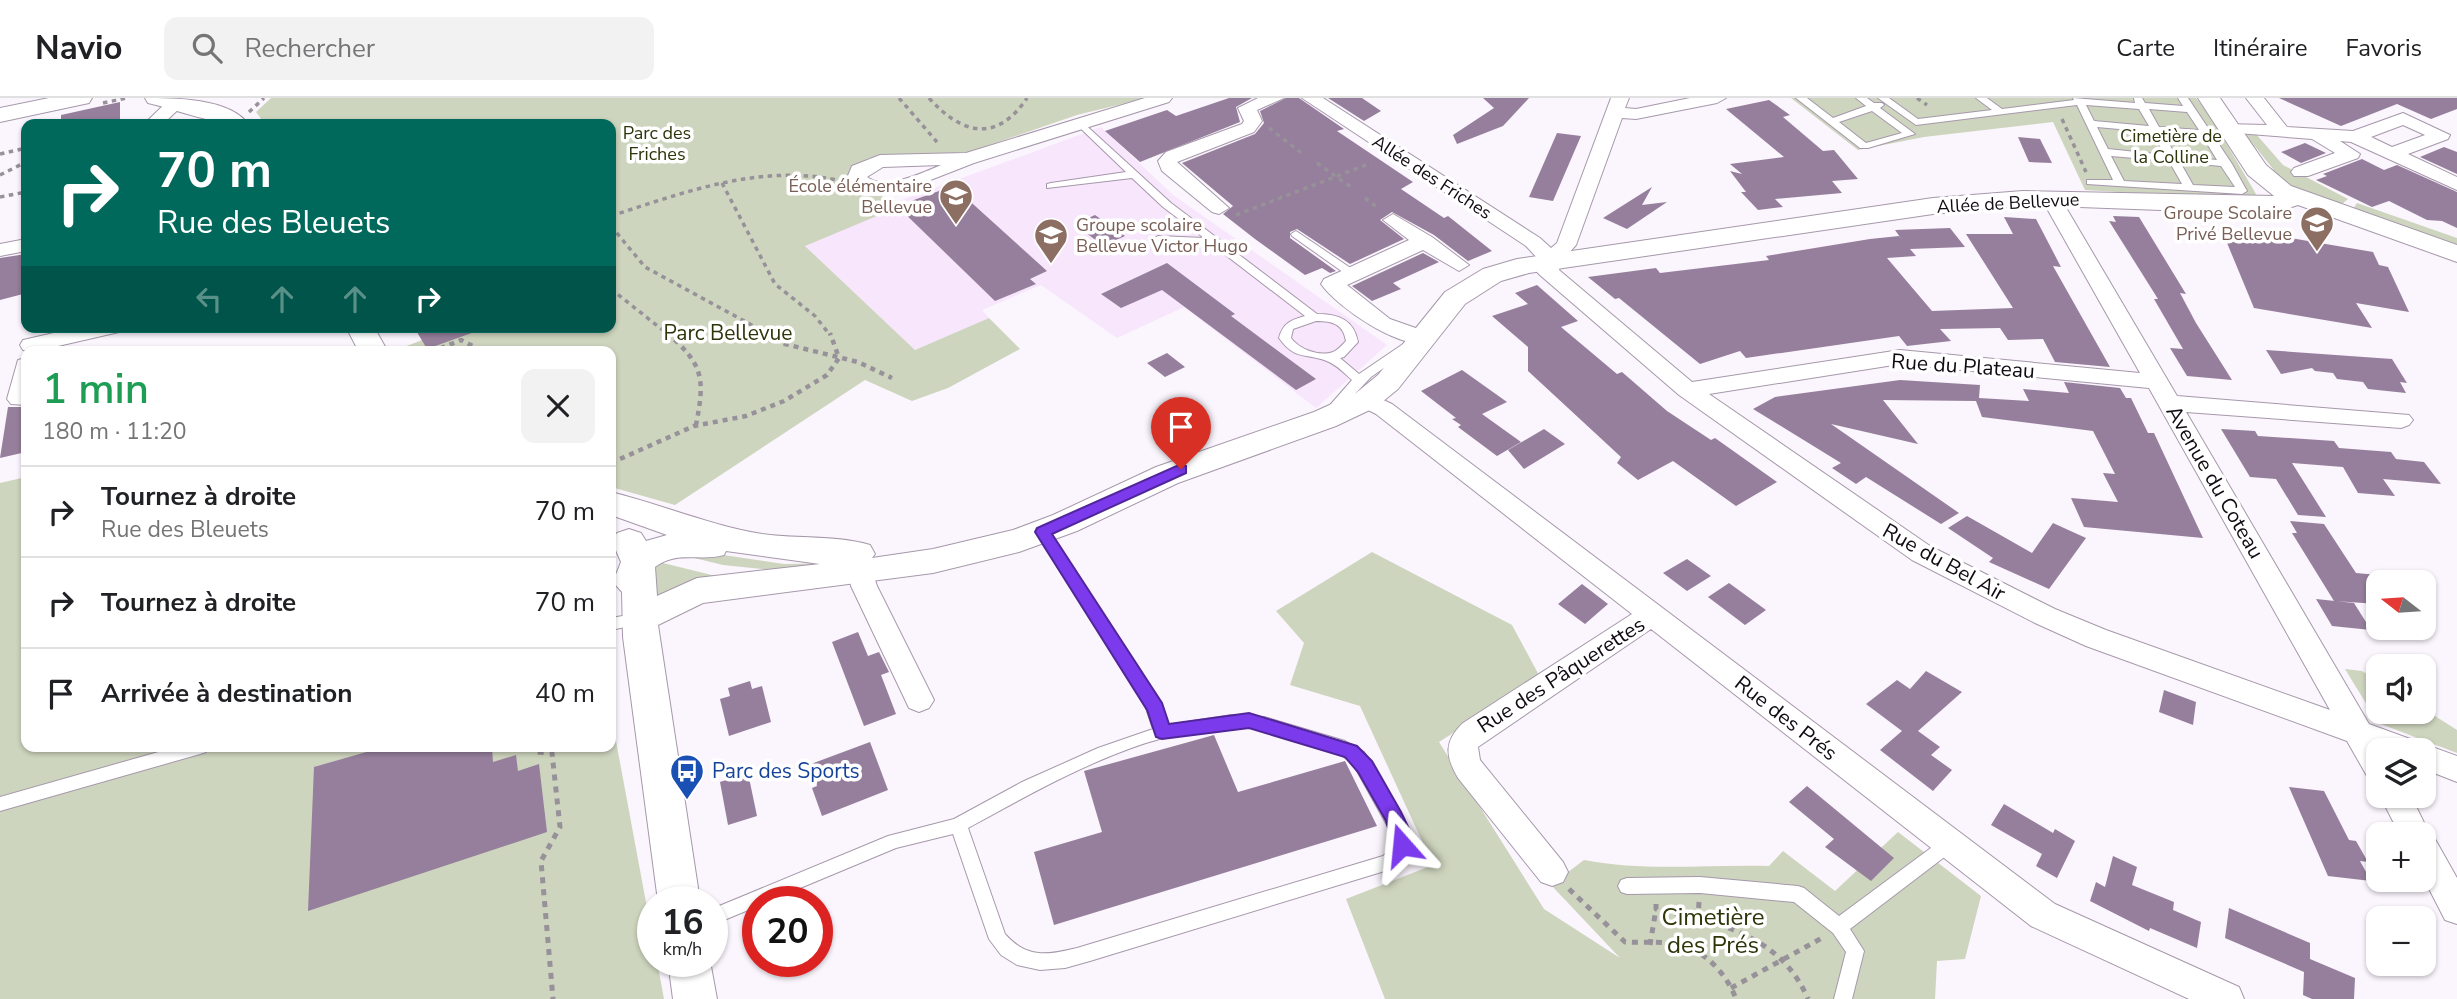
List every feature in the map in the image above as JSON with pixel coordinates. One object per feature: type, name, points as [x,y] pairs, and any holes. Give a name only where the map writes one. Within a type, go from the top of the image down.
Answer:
[{"type":"street","points":[[0,116],[81,98]]},
{"type":"street","points":[[221,98],[230,107],[235,119]]},
{"type":"street","points":[[967,159],[872,163],[859,170],[857,178],[867,186],[891,186],[1079,122],[1163,98]]},
{"type":"street","points":[[1227,212],[1169,167],[1167,161],[1173,156],[1241,131],[1253,121],[1247,108],[1276,98]]},
{"type":"street","name":"Allée des Friches","points":[[1311,98],[1533,242],[1551,260]]},
{"type":"street","points":[[1551,260],[1566,245],[1618,105],[1636,114],[1717,98]]},
{"type":"street","points":[[2255,98],[2281,132]]},
{"type":"street","points":[[157,119],[171,100],[227,119]]},
{"type":"street","points":[[2200,103],[2218,131],[2267,181],[2294,198],[2457,254]]},
{"type":"street","points":[[2218,131],[2355,136],[2403,118],[2449,132]]},
{"type":"street","points":[[2391,154],[2449,132]]},
{"type":"street","points":[[2301,172],[2351,153],[2310,134]]},
{"type":"street","points":[[2355,136],[2457,184]]},
{"type":"street","name":"Allée de Bellevue","points":[[868,564],[986,548],[1042,532],[1167,474],[1325,419],[1363,390],[1395,375],[1447,306],[1478,282],[1526,265],[1933,206],[2051,198],[2270,206],[2294,198]]},
{"type":"street","name":"Avenue du Coteau","points":[[2051,198],[2366,746]]},
{"type":"street","points":[[1394,220],[1459,265]]},
{"type":"street","points":[[1422,338],[1382,324],[1333,286],[1334,281],[1425,241]]},
{"type":"street","points":[[0,250],[21,245]]},
{"type":"street","name":"Rue du Bel Air","points":[[1551,260],[1548,272],[1687,390],[1870,520],[1933,559],[2045,616],[2096,638],[2374,738]]},
{"type":"street","points":[[34,346],[87,333]]},
{"type":"street","name":"Rue du Plateau","points":[[1687,390],[1900,357],[2157,382]]},
{"type":"street","points":[[15,400],[21,379]]},
{"type":"street","name":"Rue des Prés","points":[[1363,390],[1384,409],[2043,915],[2227,999]]},
{"type":"street","points":[[2170,403],[2401,420]]},
{"type":"street","points":[[616,505],[685,529],[868,564]]},
{"type":"street","points":[[627,573],[667,547],[702,545],[769,559],[868,564]]},
{"type":"street","points":[[627,573],[697,591],[800,577],[868,564]]},
{"type":"street","points":[[868,564],[864,586],[919,699]]},
{"type":"street","points":[[627,573],[800,577]]},
{"type":"street","points":[[627,573],[677,886]]},
{"type":"street","name":"Rue des Pâquerettes","points":[[1552,872],[1469,769],[1463,759],[1463,742],[1474,732],[1654,614]]},
{"type":"street","points":[[2436,761],[2457,769]]},
{"type":"street","points":[[2436,871],[2457,909]]},
{"type":"street","points":[[692,977],[695,999]]},
{"type":"lane","points":[[1801,98],[1864,146],[1910,134],[1861,98]]},
{"type":"lane","points":[[1981,98],[2001,111]]},
{"type":"lane","points":[[2183,98],[2200,103]]},
{"type":"lane","points":[[1832,121],[1887,101],[1916,122],[2055,105],[2077,99],[2200,103]]},
{"type":"lane","points":[[2077,99],[2120,184]]},
{"type":"lane","points":[[2140,102],[2190,189]]},
{"type":"lane","points":[[1079,122],[1167,205],[1313,316]]},
{"type":"lane","points":[[2091,124],[2156,130],[2218,131],[2227,164],[2242,191],[2240,193],[2091,182]]},
{"type":"lane","points":[[2105,152],[2227,164]]},
{"type":"lane","points":[[1051,186],[1135,174]]},
{"type":"lane","points":[[1296,234],[1351,273]]},
{"type":"lane","points":[[1158,239],[1200,242],[1214,239]]},
{"type":"lane","points":[[1313,316],[1336,319],[1352,334],[1352,342],[1347,349],[1329,357],[1302,355],[1290,348],[1285,338],[1288,327],[1299,319],[1313,316]]},
{"type":"lane","points":[[1329,357],[1363,390]]},
{"type":"lane","points":[[1042,532],[1151,701],[1162,732]]},
{"type":"lane","points":[[728,910],[894,841],[958,825],[1051,776],[1162,732],[1249,720],[1351,751],[1365,766],[1402,835],[1398,854],[1388,862],[1090,953],[1048,963],[1032,962],[1006,951],[998,939],[958,825]]},
{"type":"lane","points":[[0,804],[182,752]]},
{"type":"lane","points":[[1839,927],[1949,844]]},
{"type":"lane","points":[[1627,886],[1700,885],[1798,894],[1839,927],[1855,951],[1843,999]]},
{"type":"path","points":[[899,98],[946,152],[943,159]]},
{"type":"path","points":[[929,98],[952,122],[978,130],[1009,119],[1027,98]]},
{"type":"path","points":[[2055,105],[2091,182]]},
{"type":"path","points":[[1253,121],[1266,125],[1303,154]]},
{"type":"path","points":[[0,154],[21,149]]},
{"type":"path","points":[[1317,163],[1351,187]]},
{"type":"path","points":[[1227,212],[1371,163]]},
{"type":"path","points":[[0,175],[21,164]]},
{"type":"path","points":[[616,215],[722,183],[793,173],[819,173]]},
{"type":"path","points":[[722,183],[775,285],[794,302],[821,318],[839,358]]},
{"type":"path","points":[[0,197],[21,192]]},
{"type":"path","points":[[616,232],[645,267],[729,310],[785,344],[839,358],[892,378]]},
{"type":"path","points":[[616,293],[681,346],[700,369],[702,389],[696,425]]},
{"type":"path","points":[[446,346],[461,340],[472,346]]},
{"type":"path","points":[[616,462],[696,425],[731,420],[770,407],[830,371],[839,358]]},
{"type":"path","points":[[548,752],[552,753],[560,827],[556,840],[545,850],[541,869],[553,999]]},
{"type":"path","points":[[1552,872],[1625,942],[1650,945],[1681,944],[1703,957],[1731,988],[1736,999]]},
{"type":"path","points":[[1700,885],[1698,918],[1748,933],[1786,959],[1802,981],[1808,999]]},
{"type":"path","points":[[1650,945],[1656,909]]},
{"type":"path","points":[[1731,988],[1839,927]]},
{"type":"shaded area","name":"Groupe scolaire Bellevue Victor Hugo","points":[[1101,127],[1173,195],[1387,345],[1316,408],[1184,307],[1117,338],[1041,285],[982,310],[989,318],[915,350],[804,245],[877,216],[880,208]]},
{"type":"green space","name":"Parc Bellevue","points":[[271,98],[1146,98],[1077,115],[969,152],[869,158],[850,168],[848,184],[864,196],[883,196],[877,216],[805,246],[915,350],[989,318],[1020,349],[948,388],[912,401],[865,380],[675,505],[616,488],[616,346],[407,346],[440,333],[616,333],[616,119],[261,119],[256,112]]},
{"type":"green space","name":"Cimetière de la Colline","points":[[1791,98],[2196,98],[2209,114],[2256,194],[2252,200],[2085,190],[2053,122],[1924,137],[1858,150]]},
{"type":"green space","points":[[2244,133],[2256,134],[2283,165],[2348,199],[2342,204],[2287,184],[2274,174],[2273,169]]},
{"type":"green space","points":[[2357,203],[2457,238],[2457,246],[2353,209]]},
{"type":"green space","points":[[21,478],[21,752],[616,752],[616,741],[643,886],[637,886],[637,977],[660,977],[664,999],[0,999],[0,483]]},
{"type":"green space","points":[[696,551],[784,564],[841,563],[770,570],[723,565],[682,555]]},
{"type":"green space","name":"Cimetière des Prés","points":[[1372,552],[1512,625],[1540,677],[1439,742],[1544,909],[1620,958],[1551,885],[1584,860],[1653,867],[1769,866],[1783,851],[1835,891],[1898,832],[1981,896],[1965,959],[1937,961],[1935,999],[1385,999],[1346,899],[1433,865],[1360,706],[1290,685],[1304,643],[1276,611]]},
{"type":"green space","points":[[659,562],[732,580],[661,600],[652,597],[650,569]]},
{"type":"green space","points":[[2345,669],[2366,674],[2366,703]]},
{"type":"green space","points":[[2436,717],[2457,730],[2457,753],[2436,745],[2436,738],[2418,738],[2381,724],[2436,724]]},
{"type":"building","points":[[1229,98],[1252,98],[1236,107],[1240,122],[1140,162],[1105,131],[1167,110],[1176,116]]},
{"type":"building","points":[[1286,98],[1299,98],[1344,129],[1337,131],[1413,182],[1401,189],[1444,218],[1448,216],[1492,251],[1468,261],[1434,235],[1392,212],[1380,220],[1404,239],[1350,264],[1297,229],[1290,232],[1290,238],[1336,271],[1330,273],[1322,268],[1305,275],[1255,239],[1223,214],[1233,206],[1182,163],[1255,134],[1264,123],[1260,111]]},
{"type":"building","points":[[1328,98],[1362,98],[1381,111],[1364,121]]},
{"type":"building","points":[[1483,98],[1529,98],[1503,126],[1457,144],[1453,135],[1494,108]]},
{"type":"building","points":[[2279,98],[2457,98],[2457,109],[2431,119],[2397,104],[2341,126]]},
{"type":"building","points":[[1769,100],[1790,115],[1783,117],[1823,151],[1834,150],[1858,179],[1832,181],[1842,193],[1775,199],[1783,207],[1758,210],[1741,192],[1746,192],[1730,171],[1742,174],[1730,164],[1784,157],[1726,109]]},
{"type":"building","points":[[120,102],[120,119],[61,119],[61,115]]},
{"type":"building","points":[[1557,133],[1581,136],[1553,201],[1529,197]]},
{"type":"building","points":[[2018,137],[2040,139],[2052,163],[2029,162]]},
{"type":"building","points":[[2305,143],[2326,153],[2301,163],[2281,152]]},
{"type":"building","points":[[2444,147],[2457,152],[2457,174],[2420,157]]},
{"type":"building","points":[[2362,159],[2384,170],[2397,165],[2457,192],[2457,228],[2442,221],[2427,220],[2389,201],[2372,207],[2316,180],[2327,176],[2323,174]]},
{"type":"building","points":[[953,186],[1047,271],[1030,279],[1036,284],[995,301],[897,206]]},
{"type":"building","points":[[1652,187],[1642,205],[1667,202],[1627,229],[1603,218]]},
{"type":"building","points":[[1095,215],[1125,236],[1103,246],[1075,224]]},
{"type":"building","points":[[2113,216],[2139,217],[2186,294],[2180,293],[2196,323],[2232,380],[2187,376],[2170,348],[2183,349],[2154,299],[2158,299],[2109,221],[2116,222]]},
{"type":"building","points":[[2004,217],[2036,219],[2061,267],[2053,266],[2110,367],[2055,362],[2043,339],[2008,340],[2000,328],[1940,329],[1951,341],[1907,346],[1899,336],[1746,358],[1740,351],[1700,364],[1619,298],[1615,299],[1588,277],[1656,268],[1660,273],[1769,260],[1766,256],[1870,239],[1899,236],[1902,240],[1895,230],[1950,228],[1965,247],[1910,249],[1916,256],[1887,258],[1932,311],[2013,308],[1966,234],[2013,234]]},
{"type":"building","points":[[2220,226],[2373,252],[2379,265],[2388,267],[2409,312],[2356,303],[2372,328],[2254,308]]},
{"type":"building","points":[[1423,253],[1439,262],[1393,283],[1401,289],[1372,301],[1352,286]]},
{"type":"building","points":[[21,255],[21,295],[0,300],[0,258]]},
{"type":"building","points":[[1167,263],[1235,314],[1231,316],[1316,379],[1296,390],[1162,290],[1121,308],[1101,294]]},
{"type":"building","points":[[1537,285],[1578,321],[1561,327],[1617,374],[1622,372],[1667,411],[1711,440],[1715,438],[1777,482],[1736,506],[1673,461],[1638,480],[1617,463],[1621,457],[1528,371],[1528,347],[1492,316],[1528,304],[1515,293]]},
{"type":"building","points":[[418,333],[472,333],[435,346],[425,346]]},
{"type":"building","points":[[2266,350],[2392,359],[2407,383],[2400,382],[2406,393],[2368,389],[2363,382],[2337,379],[2333,373],[2315,371],[2312,368],[2281,374]]},
{"type":"building","points":[[1167,353],[1185,367],[1165,377],[1147,363]]},
{"type":"building","points":[[1462,370],[1507,402],[1482,414],[1521,442],[1497,456],[1458,427],[1461,425],[1452,419],[1456,418],[1421,391]]},
{"type":"building","points":[[1900,380],[1980,385],[1979,398],[2029,401],[2023,389],[2069,393],[2064,382],[2120,388],[2126,398],[2131,398],[2148,433],[2154,433],[2203,538],[2084,527],[2071,498],[2118,502],[2103,473],[2115,474],[2093,431],[1982,417],[1976,401],[1883,400],[1918,444],[1831,424],[1959,513],[1941,524],[1866,477],[1856,484],[1832,468],[1841,463],[1753,409],[1775,397]]},
{"type":"building","points":[[8,407],[21,407],[21,453],[0,458]]},
{"type":"building","points":[[1544,429],[1565,444],[1524,469],[1508,450]]},
{"type":"building","points":[[2221,429],[2255,431],[2258,436],[2334,441],[2339,448],[2391,452],[2396,459],[2424,462],[2441,484],[2383,479],[2395,496],[2358,493],[2343,467],[2292,463],[2326,517],[2298,515],[2276,479],[2250,477]]},
{"type":"building","points":[[1967,516],[2032,553],[2053,523],[2086,538],[2049,589],[1989,562],[1993,558],[1948,528]]},
{"type":"building","points":[[2290,521],[2324,524],[2356,573],[2366,574],[2366,603],[2334,601],[2292,533],[2297,533]]},
{"type":"building","points":[[1687,559],[1711,576],[1687,591],[1663,573]]},
{"type":"building","points":[[1729,583],[1766,610],[1745,625],[1708,597]]},
{"type":"building","points":[[1582,584],[1608,604],[1585,624],[1558,604]]},
{"type":"building","points":[[2316,599],[2354,603],[2366,622],[2366,629],[2332,626]]},
{"type":"building","points":[[858,632],[868,656],[879,652],[889,672],[881,675],[896,714],[864,726],[832,642]]},
{"type":"building","points":[[1926,671],[1962,692],[1918,731],[1940,747],[1931,755],[1952,770],[1933,791],[1880,750],[1902,731],[1866,704],[1897,680],[1910,689]]},
{"type":"building","points":[[750,681],[752,689],[762,686],[771,722],[729,736],[720,699],[730,696],[728,688]]},
{"type":"building","points":[[2164,690],[2196,702],[2193,725],[2159,712]]},
{"type":"building","points":[[1214,735],[1238,792],[1345,761],[1377,826],[1054,925],[1034,852],[1102,832],[1084,771]]},
{"type":"building","points":[[870,742],[888,790],[822,816],[812,788],[817,786],[811,764]]},
{"type":"building","points":[[366,752],[492,752],[493,762],[516,755],[518,771],[539,764],[547,832],[308,911],[314,767]]},
{"type":"building","points":[[748,773],[757,816],[728,825],[720,782]]},
{"type":"building","points":[[1807,786],[1894,858],[1871,881],[1825,847],[1834,839],[1789,802]]},
{"type":"building","points":[[2289,787],[2324,791],[2349,840],[2356,841],[2366,858],[2366,862],[2360,861],[2366,872],[2366,880],[2328,876]]},
{"type":"building","points":[[2004,804],[2053,833],[2055,829],[2075,841],[2057,878],[2036,866],[2042,854],[1991,825]]},
{"type":"building","points":[[2113,856],[2137,867],[2132,885],[2174,902],[2173,910],[2201,922],[2197,948],[2150,928],[2149,931],[2090,901],[2096,882],[2105,887]]},
{"type":"building","points":[[2229,908],[2310,943],[2310,959],[2355,978],[2354,999],[2312,999],[2303,995],[2304,972],[2225,938]]},
{"type":"place","name":"École élémentaire Bellevue","points":[[956,226]]},
{"type":"place","name":"Groupe Scolaire Privé Bellevue","points":[[2317,253]]},
{"type":"place","name":"Groupe scolaire Bellevue Victor Hugo","points":[[1051,265]]},
{"type":"place","name":"Parc des Sports","points":[[687,801]]},
{"type":"route","points":[[1181,469],[1042,532],[1155,708],[1162,732],[1249,720],[1351,751],[1365,766],[1394,818],[1402,835],[1402,845]]},
{"type":"park label","name":"Parc des Friches","points":[[657,143]]}]
